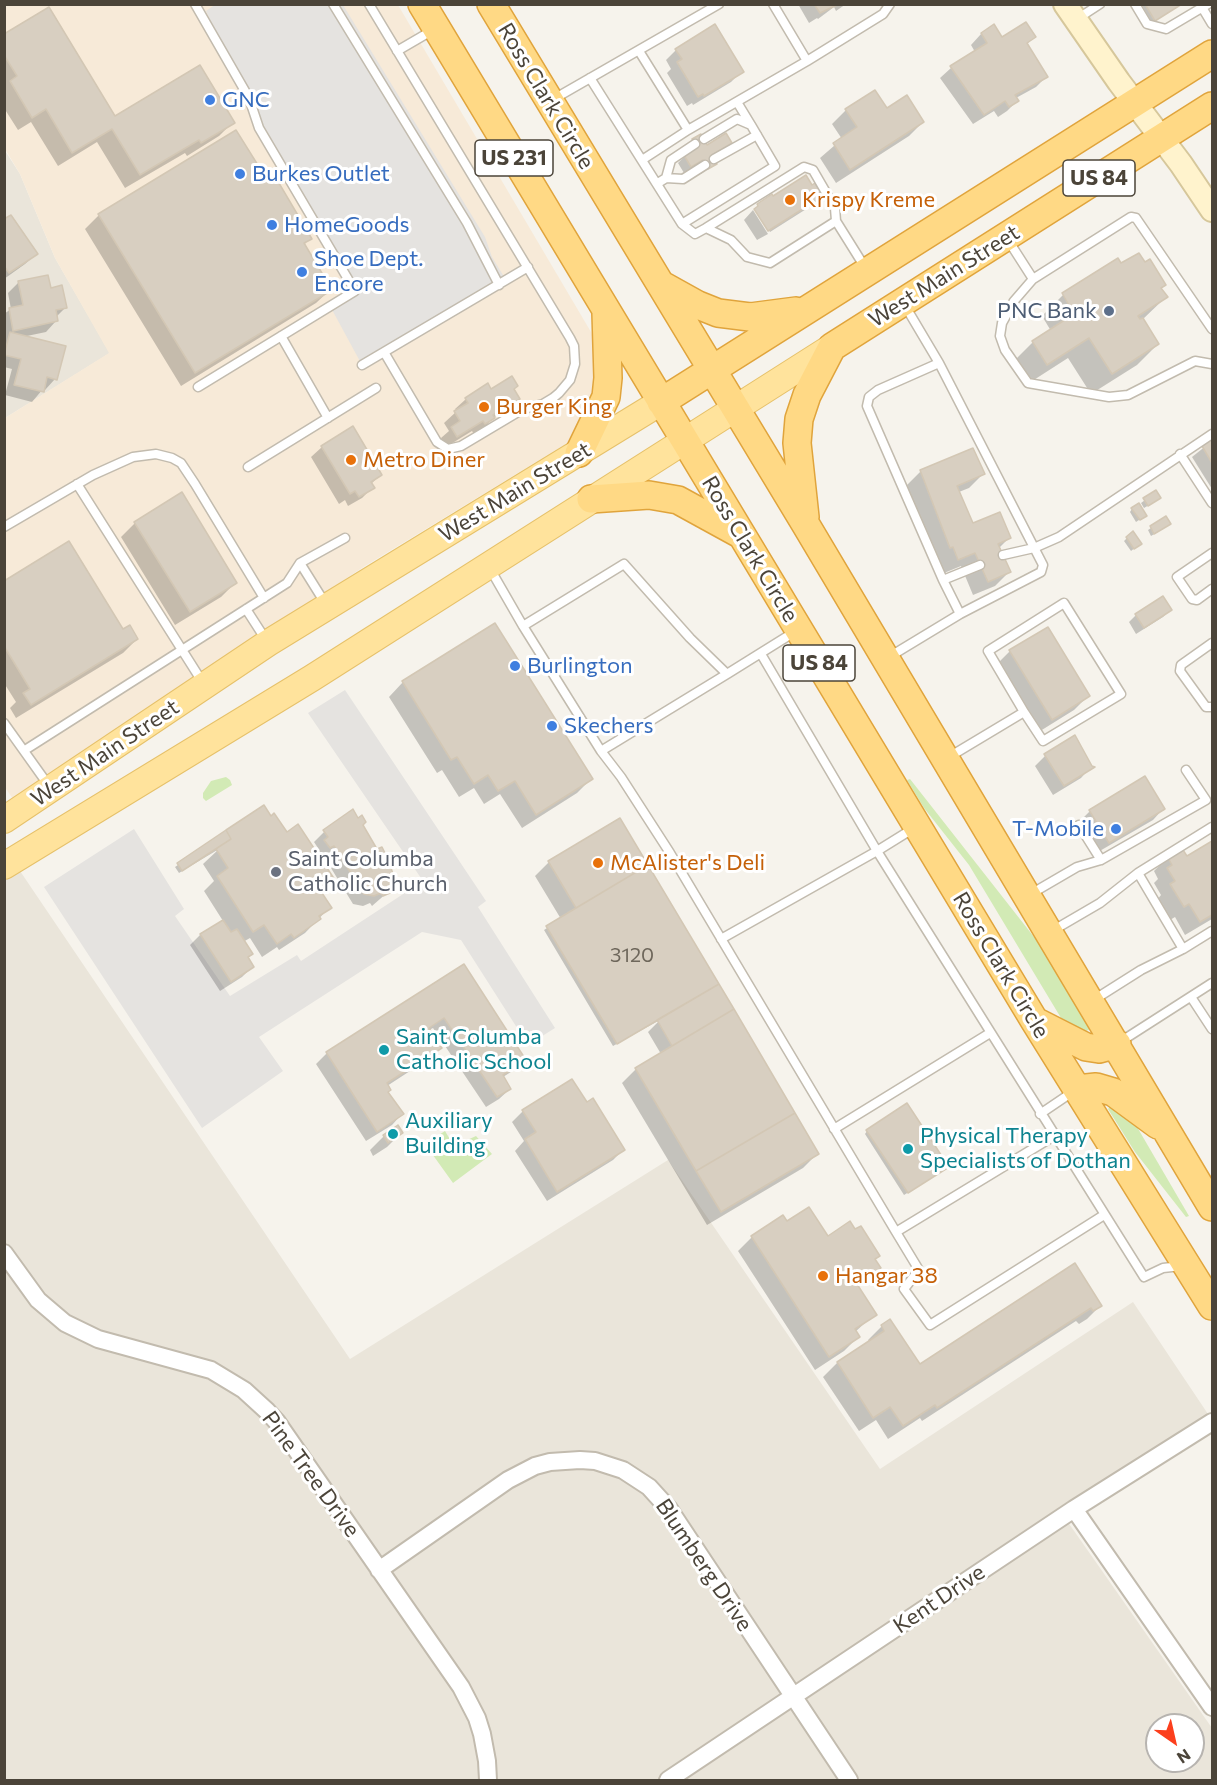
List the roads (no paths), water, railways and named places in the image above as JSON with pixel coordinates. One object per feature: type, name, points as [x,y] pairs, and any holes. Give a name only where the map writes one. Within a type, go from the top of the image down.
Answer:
[{"type":"highway","name":"Ross Clark Circle","points":[[422,4],[1034,1020],[1212,1306]]},
{"type":"highway","name":"Ross Clark Circle","points":[[490,4],[1210,1199]]},
{"type":"highway","name":"West Main Street","points":[[661,402],[1212,54]]},
{"type":"highway","name":"West Main Street","points":[[832,347],[1212,106]]},
{"type":"highway","points":[[659,283],[698,306],[718,313],[750,317],[806,310]]},
{"type":"highway","points":[[579,453],[606,397],[608,378],[606,312]]},
{"type":"highway","name":"US 84","points":[[806,525],[797,443],[799,419],[807,395],[832,347]]},
{"type":"highway","points":[[591,499],[649,495],[678,500],[741,535]]},
{"type":"highway","points":[[1034,1020],[1086,1047],[1099,1049],[1117,1044]]},
{"type":"highway","points":[[1077,1089],[1096,1087],[1113,1092],[1169,1133]]},
{"type":"main road","points":[[1070,12],[1212,210]]},
{"type":"main road","name":"West Main Street","points":[[4,866],[312,678],[832,347]]},
{"type":"main road","name":"West Main Street","points":[[4,820],[268,643],[661,402]]},
{"type":"street","name":"Pine Tree Drive","points":[[4,1253],[38,1300],[65,1323],[98,1339],[211,1370],[236,1384],[256,1400],[277,1422],[470,1702],[485,1748],[488,1780]]},
{"type":"street","name":"Kent Drive","points":[[668,1780],[1074,1509],[1212,1422]]},
{"type":"street","name":"Blumberg Drive","points":[[380,1570],[521,1472],[535,1466],[565,1460],[595,1461],[609,1465],[649,1487],[669,1509],[849,1780]]},
{"type":"street","points":[[1074,1509],[1212,1707]]},
{"type":"lane","points":[[195,4],[249,98],[259,128],[355,291],[198,387]]},
{"type":"lane","points":[[333,4],[467,223],[498,285]]},
{"type":"lane","points":[[369,4],[570,338],[575,355],[570,380],[559,393],[543,404],[523,409],[461,446],[448,449],[437,442],[384,352]]},
{"type":"lane","points":[[549,102],[718,4]]},
{"type":"lane","points":[[773,4],[807,61]]},
{"type":"lane","points":[[642,160],[688,130],[883,14],[890,4]]},
{"type":"lane","points":[[1070,12],[1100,4]]},
{"type":"lane","points":[[1140,7],[1147,24],[1166,29],[1203,6],[1212,24]]},
{"type":"lane","points":[[397,51],[436,29]]},
{"type":"lane","points":[[639,51],[688,130]]},
{"type":"lane","points":[[590,78],[682,224],[695,234],[804,167],[813,170],[835,208],[836,221],[867,272]]},
{"type":"lane","points":[[682,224],[775,166],[737,102]]},
{"type":"lane","points":[[704,139],[737,119],[751,125]]},
{"type":"lane","points":[[714,159],[757,135]]},
{"type":"lane","points":[[666,178],[671,160],[695,144]]},
{"type":"lane","points":[[658,183],[666,178],[683,179],[705,165]]},
{"type":"lane","points":[[1212,329],[1136,218],[1131,217],[1033,279],[1014,301],[1002,322],[1000,336],[1005,350],[1028,383],[1109,397],[1128,395],[1195,361],[1212,364]]},
{"type":"lane","points":[[706,228],[731,240],[747,257],[770,263],[836,221]]},
{"type":"lane","points":[[1006,237],[1033,279]]},
{"type":"lane","points":[[362,365],[528,267]]},
{"type":"lane","points":[[886,659],[960,614],[1041,572],[1043,565],[939,363],[903,302]]},
{"type":"lane","points":[[281,336],[328,418]]},
{"type":"lane","points":[[939,363],[878,390],[869,397],[867,406],[960,614]]},
{"type":"lane","points":[[248,467],[376,388]]},
{"type":"lane","points":[[1004,555],[1034,548],[1059,537],[1212,434]]},
{"type":"lane","points":[[4,527],[93,475],[134,457],[156,454],[172,458],[181,463],[195,484],[264,598]]},
{"type":"lane","points":[[1180,454],[1212,503]]},
{"type":"lane","points":[[77,484],[205,686]]},
{"type":"lane","points":[[25,750],[264,598],[286,583],[300,563],[345,538]]},
{"type":"lane","points":[[1212,553],[1177,577],[1192,599],[1197,600],[1212,589]]},
{"type":"lane","points":[[300,563],[327,606]]},
{"type":"lane","points":[[523,626],[624,564],[690,638],[727,674]]},
{"type":"lane","points":[[943,580],[980,565]]},
{"type":"lane","points":[[488,566],[601,751],[621,777],[721,939],[919,1270],[904,1289],[930,1325],[1104,1215]]},
{"type":"lane","points":[[1064,603],[1120,694],[1043,741],[1024,712],[988,651],[1064,603]]},
{"type":"lane","points":[[246,609],[268,643]]},
{"type":"lane","points":[[601,751],[799,630]]},
{"type":"lane","points":[[1212,643],[1181,665],[1180,671],[1206,707],[1212,707]]},
{"type":"lane","points":[[761,654],[877,851],[1144,1277],[1163,1268],[1188,1265]]},
{"type":"lane","points":[[946,759],[1024,712]]},
{"type":"lane","points":[[4,723],[51,789]]},
{"type":"lane","points":[[1028,896],[1077,867],[1101,860],[1206,800],[1186,770]]},
{"type":"lane","points":[[1079,825],[1101,860]]},
{"type":"lane","points":[[721,939],[917,826]]},
{"type":"lane","points":[[1050,932],[1100,903],[1138,873],[1212,826]]},
{"type":"lane","points":[[1138,873],[1184,949]]},
{"type":"lane","points":[[1091,1001],[1141,970],[1212,932]]},
{"type":"lane","points":[[1117,1044],[1212,983]]},
{"type":"lane","points":[[1191,997],[1212,1029]]},
{"type":"lane","points":[[834,1129],[990,1033]]},
{"type":"lane","points":[[1040,1114],[1077,1089]]},
{"type":"lane","points":[[896,1232],[1054,1136]]},
{"type":"place","name":"GNC","points":[[210,100]]},
{"type":"place","name":"Burkes Outlet","points":[[240,174]]},
{"type":"place","name":"Krispy Kreme","points":[[790,200]]},
{"type":"place","name":"HomeGoods","points":[[272,225]]},
{"type":"place","name":"Shoe Dept. Encore","points":[[302,272]]},
{"type":"place","name":"PNC Bank","points":[[1109,311]]},
{"type":"place","name":"Burger King","points":[[484,407]]},
{"type":"place","name":"Metro Diner","points":[[351,460]]},
{"type":"place","name":"Burlington","points":[[515,666]]},
{"type":"place","name":"Skechers","points":[[552,726]]},
{"type":"place","name":"T-Mobile","points":[[1116,829]]},
{"type":"place","name":"McAlister's Deli","points":[[598,863]]},
{"type":"place","name":"Saint Columba Catholic Church","points":[[276,872]]},
{"type":"place","name":"Saint Columba Catholic School","points":[[384,1050]]},
{"type":"place","name":"Auxiliary Building","points":[[393,1134]]},
{"type":"place","name":"Physical Therapy Specialists of Dothan","points":[[908,1149]]},
{"type":"place","name":"Hangar 38","points":[[823,1276]]}]
